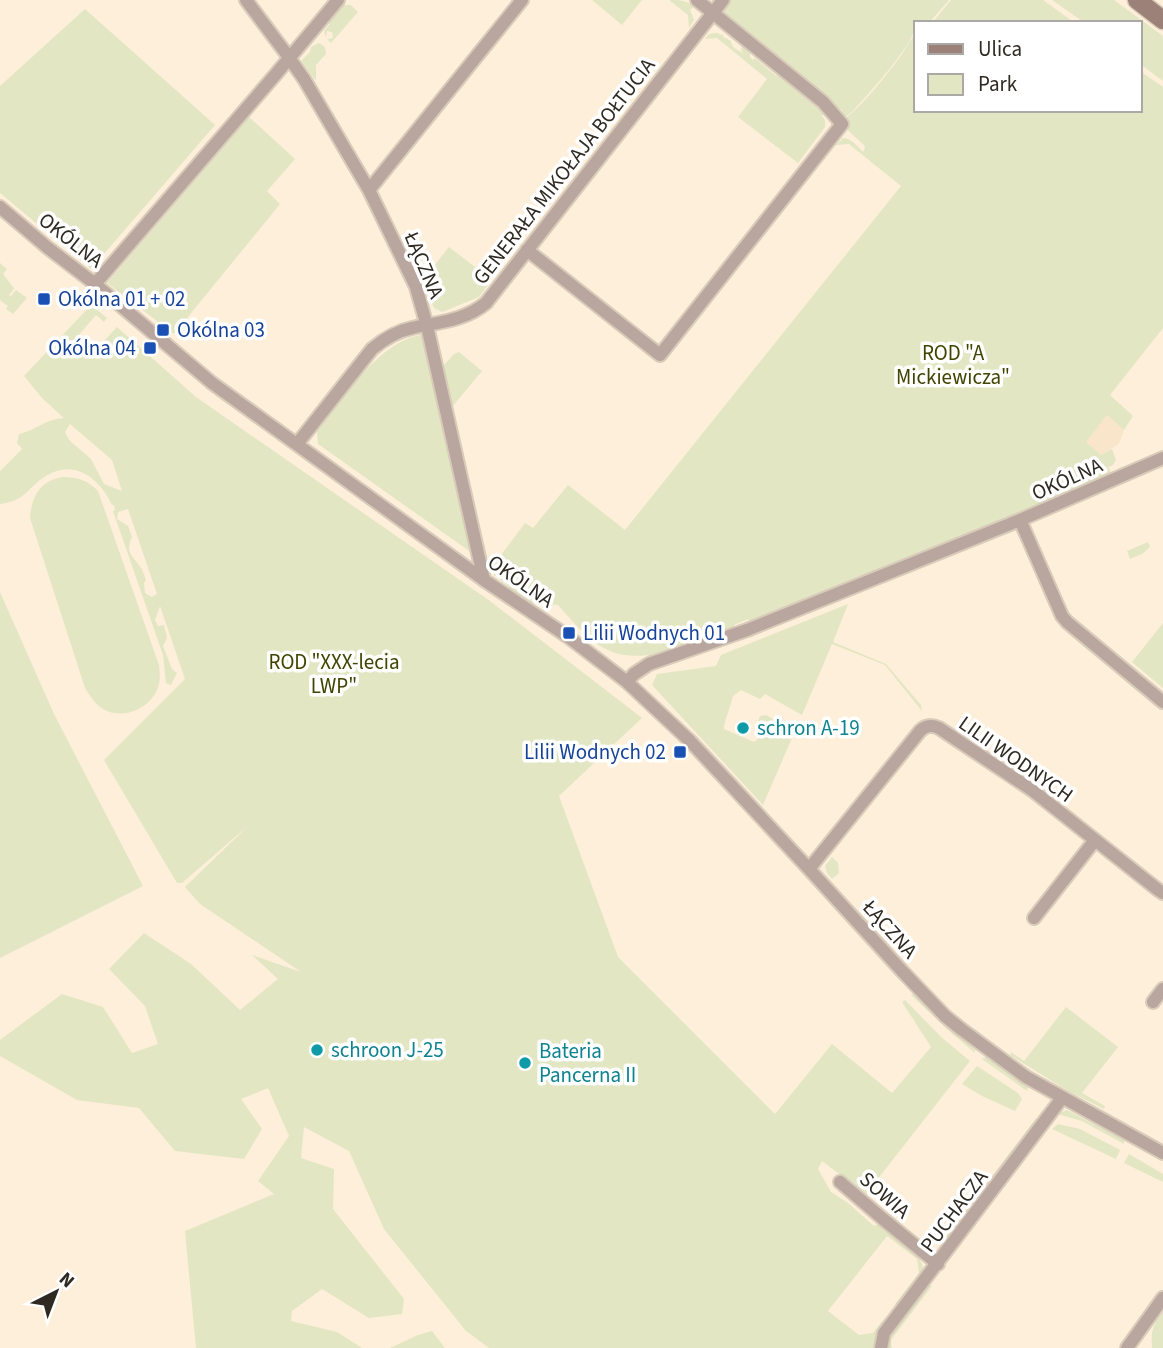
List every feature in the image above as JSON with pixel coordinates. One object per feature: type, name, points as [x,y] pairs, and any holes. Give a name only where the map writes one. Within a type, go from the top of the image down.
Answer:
[{"type":"main road","points":[[1136,0],[1163,20]]},
{"type":"street","name":"ŁĄCZNA","points":[[246,0],[289,58],[326,115],[369,190],[416,287],[484,580]]},
{"type":"street","points":[[95,284],[338,0]]},
{"type":"street","points":[[369,190],[522,0]]},
{"type":"street","points":[[527,250],[660,355],[842,124],[823,102],[697,0]]},
{"type":"street","name":"GENERAŁA MIKOŁAJA BOŁTUCIA","points":[[297,444],[372,349],[396,333],[410,328],[459,318],[480,307],[492,296],[723,0]]},
{"type":"street","name":"OKÓLNA","points":[[0,207],[212,383],[484,580],[567,636],[627,682],[649,664],[747,630],[1020,520],[1163,458]]},
{"type":"street","points":[[1020,520],[1067,622],[1163,702]]},
{"type":"street","name":"ŁĄCZNA","points":[[627,682],[690,741],[945,1016],[999,1059],[1062,1098],[1163,1153]]},
{"type":"street","name":"LILII WODNYCH","points":[[809,869],[920,731],[929,726],[939,728],[1032,790],[1163,893]]},
{"type":"street","points":[[1034,919],[1095,840]]},
{"type":"street","points":[[1153,1002],[1163,989]]},
{"type":"street","name":"PUCHACZA","points":[[881,1348],[884,1334],[1062,1098]]},
{"type":"street","name":"SOWIA","points":[[840,1182],[937,1264]]},
{"type":"street","points":[[1127,1348],[1163,1298]]},
{"type":"shaded area","points":[[1107,415],[1124,430],[1119,444],[1101,455],[1085,442]]},
{"type":"green space","points":[[592,0],[642,0],[622,25]]},
{"type":"green space","points":[[669,0],[680,0],[693,7],[690,10],[694,20],[689,28],[688,15]]},
{"type":"green space","points":[[725,0],[949,0],[931,21],[914,21],[914,32],[900,55],[880,81],[843,119],[840,115],[842,110],[836,111],[723,16],[721,9]]},
{"type":"green space","points":[[951,0],[1043,0],[1072,21],[934,21]]},
{"type":"green space","points":[[1052,0],[1114,0],[1163,36],[1163,81],[1142,65],[1142,21],[1082,21]]},
{"type":"green space","points":[[344,5],[351,5],[358,12],[331,43],[327,39],[333,38],[332,32],[327,31],[326,38],[324,31],[329,21]]},
{"type":"green space","points":[[85,9],[215,125],[91,269],[0,193],[0,86]]},
{"type":"green space","points":[[709,34],[723,34],[734,48],[743,53],[742,45],[749,50],[753,60],[755,58],[824,113],[822,116],[825,127],[798,163],[738,117],[767,79],[717,38],[705,39]]},
{"type":"green space","name":"ROD \"A Mickiewicza\"","points":[[914,36],[914,112],[1142,112],[1142,72],[1163,87],[1163,328],[1110,395],[1133,416],[1124,430],[1107,415],[1086,442],[1101,455],[1112,449],[1116,460],[1108,467],[1112,474],[752,624],[748,619],[734,625],[734,628],[649,658],[647,655],[632,656],[607,649],[586,635],[558,605],[529,603],[489,571],[525,523],[533,528],[568,485],[625,530],[901,186],[849,144],[836,145],[843,138],[864,151],[865,146],[840,123],[877,86]]},
{"type":"green space","points":[[319,43],[325,47],[326,54],[316,65],[316,81],[301,61],[311,47]]},
{"type":"green space","points":[[249,117],[295,159],[267,191],[280,204],[174,334],[107,283]]},
{"type":"green space","points":[[449,247],[492,280],[479,297],[442,312],[434,308],[422,281]]},
{"type":"green space","points":[[0,263],[7,269],[3,274],[14,289],[9,295],[16,290],[27,298],[13,314],[0,300]]},
{"type":"green space","name":"ROD \"XXX-lecia LWP\"","points":[[91,305],[107,318],[104,322],[96,315],[77,337],[85,347],[84,354],[88,358],[117,327],[196,397],[490,601],[642,718],[559,796],[618,957],[775,1114],[832,1044],[892,1093],[931,1047],[902,1002],[905,1000],[941,1037],[970,1061],[866,1194],[822,1161],[818,1169],[831,1192],[874,1226],[881,1224],[895,1234],[909,1246],[923,1266],[922,1274],[913,1287],[898,1306],[895,1304],[919,1273],[917,1259],[887,1236],[828,1311],[859,1335],[873,1333],[884,1319],[873,1348],[489,1348],[466,1331],[384,1229],[349,1151],[304,1127],[301,1158],[334,1169],[333,1209],[404,1299],[402,1314],[369,1318],[322,1289],[292,1311],[291,1321],[337,1332],[362,1348],[196,1348],[185,1231],[274,1194],[258,1181],[289,1136],[268,1088],[241,1099],[262,1129],[244,1159],[175,1151],[139,1108],[77,1100],[0,1056],[0,1040],[62,994],[103,1007],[132,1053],[158,1044],[145,1006],[109,969],[144,933],[191,964],[240,1010],[278,979],[252,955],[301,972],[200,904],[185,887],[249,825],[182,883],[177,883],[104,760],[185,679],[160,606],[155,620],[158,626],[164,625],[167,638],[163,646],[172,669],[177,673],[171,685],[166,683],[163,655],[113,511],[114,505],[101,487],[85,474],[67,469],[39,480],[22,497],[0,504],[0,471],[22,449],[17,443],[19,434],[64,418],[42,398],[24,376]],"holes":[[[70,424],[112,460],[122,491],[104,484],[91,459],[69,440],[65,432]],[[128,509],[157,594],[152,597],[145,593],[146,580],[142,569],[129,551],[132,537],[128,526],[117,519],[118,512]]]},
{"type":"green space","points":[[421,335],[432,367],[472,553],[318,444],[317,432],[376,360],[405,340]]},
{"type":"green space","points":[[459,352],[482,371],[452,407],[443,366]]},
{"type":"green space","points":[[63,477],[82,480],[98,491],[159,665],[156,692],[146,704],[133,711],[118,714],[103,709],[85,688],[30,518],[39,490],[48,482]]},
{"type":"green space","points":[[1148,542],[1150,547],[1130,559],[1127,551]]},
{"type":"green space","points":[[0,592],[54,714],[143,886],[0,958]]},
{"type":"green space","points":[[848,604],[833,642],[886,664],[921,705],[922,711],[885,665],[832,644],[802,715],[765,694],[760,699],[741,690],[733,696],[724,729],[754,742],[763,727],[757,724],[760,716],[766,715],[795,731],[763,805],[652,685],[657,674],[716,666],[721,655]]},
{"type":"green space","points":[[1163,623],[1163,688],[1132,662]]},
{"type":"green space","points":[[832,857],[838,863],[839,873],[832,879],[825,866]]},
{"type":"green space","points":[[914,994],[975,1050],[975,1053],[911,995]]},
{"type":"green space","points":[[1066,1007],[1118,1047],[1082,1093],[1105,1106],[1104,1109],[1068,1091],[1010,1055],[1011,1052],[1024,1061]]},
{"type":"green space","points":[[986,1057],[1028,1087],[1027,1091],[982,1059]]},
{"type":"green space","points":[[977,1066],[1018,1093],[1022,1099],[1015,1111],[962,1084]]},
{"type":"green space","points":[[1067,1110],[1124,1140],[1124,1144],[1082,1121],[1057,1114]]},
{"type":"green space","points":[[1037,1117],[1036,1123],[951,1236],[942,1242]]},
{"type":"green space","points":[[1058,1124],[1080,1129],[1120,1150],[1116,1159],[1052,1129]]},
{"type":"green space","points":[[1129,1154],[1163,1174],[1163,1182],[1124,1163]]},
{"type":"green space","points":[[929,1286],[932,1286],[891,1340],[892,1348],[887,1348],[888,1335]]},
{"type":"green space","points":[[1163,1312],[1163,1348],[1152,1348],[1153,1329]]},
{"type":"green space","points":[[432,1331],[445,1348],[390,1348],[418,1335]]},
{"type":"place","name":"Okólna 01 + 02","points":[[44,299]]},
{"type":"place","name":"Okólna 03","points":[[163,330]]},
{"type":"place","name":"Okólna 04","points":[[150,348]]},
{"type":"place","name":"Lilii Wodnych 01","points":[[569,633]]},
{"type":"place","name":"schron A-19","points":[[743,728]]},
{"type":"place","name":"Lilii Wodnych 02","points":[[680,752]]},
{"type":"place","name":"schroon J-25","points":[[317,1050]]},
{"type":"place","name":"Bateria Pancerna II","points":[[525,1063]]}]
